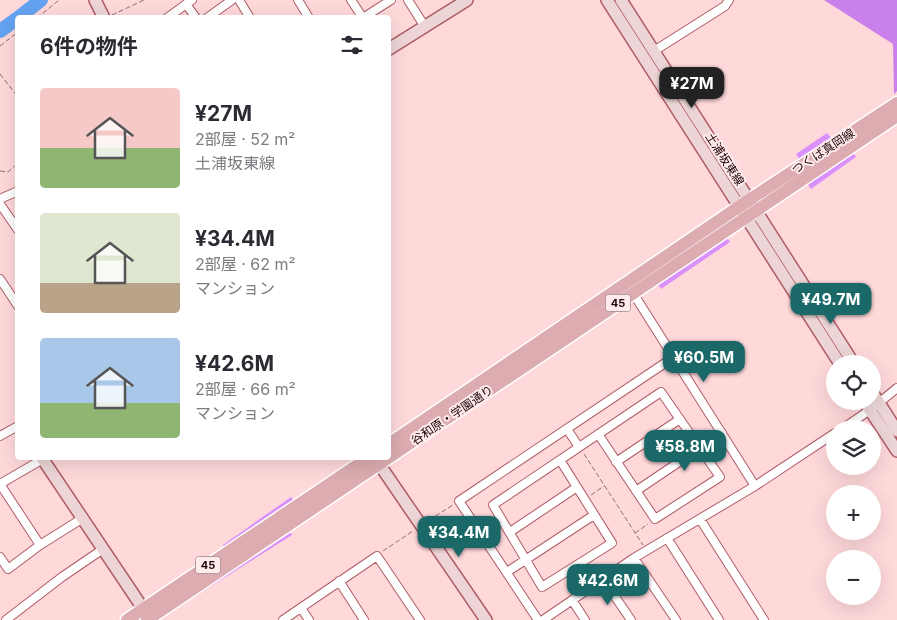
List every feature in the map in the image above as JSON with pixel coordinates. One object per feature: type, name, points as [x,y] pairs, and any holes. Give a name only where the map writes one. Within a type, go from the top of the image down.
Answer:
[{"type":"main road","points":[[95,0],[106,15]]},
{"type":"main road","points":[[391,49],[467,0]]},
{"type":"main road","name":"土浦坂東線","points":[[607,0],[748,208]]},
{"type":"main road","name":"土浦坂東線","points":[[621,0],[654,51],[748,208]]},
{"type":"main road","name":"つくば真岡線","points":[[748,208],[897,103]]},
{"type":"main road","name":"つくば真岡線","points":[[748,208],[897,116]]},
{"type":"main road","points":[[748,208],[835,355]]},
{"type":"main road","points":[[748,208],[848,355]]},
{"type":"main road","name":"谷和原・学園通り","points":[[391,449],[633,293],[748,208]]},
{"type":"main road","name":"谷和原・学園通り","points":[[391,443],[748,208]]},
{"type":"main road","points":[[874,410],[897,451]]},
{"type":"main road","points":[[876,410],[897,431]]},
{"type":"main road","points":[[44,460],[147,617]]},
{"type":"main road","points":[[374,460],[486,620]]},
{"type":"main road","name":"谷和原・学園通り","points":[[127,620],[147,617],[374,460]]},
{"type":"street","points":[[211,15],[232,0]]},
{"type":"street","points":[[239,0],[248,15]]},
{"type":"street","points":[[298,0],[308,15]]},
{"type":"street","points":[[351,0],[361,15]]},
{"type":"street","points":[[368,15],[391,0]]},
{"type":"street","points":[[408,0],[425,27]]},
{"type":"street","points":[[171,15],[189,2],[195,15]]},
{"type":"street","points":[[654,51],[725,2]]},
{"type":"street","points":[[0,199],[15,192]]},
{"type":"street","points":[[0,204],[15,226]]},
{"type":"street","points":[[0,279],[15,302]]},
{"type":"street","points":[[633,293],[755,486]]},
{"type":"street","points":[[538,620],[459,501],[674,357]]},
{"type":"street","points":[[881,398],[897,388]]},
{"type":"street","points":[[560,460],[612,543],[542,587],[494,505],[598,434],[661,392],[720,477],[655,519],[598,434]]},
{"type":"street","points":[[853,420],[865,410]]},
{"type":"street","points":[[616,462],[680,419]]},
{"type":"street","points":[[0,436],[15,428]]},
{"type":"street","points":[[567,429],[579,447]]},
{"type":"street","points":[[636,491],[722,434]]},
{"type":"street","points":[[543,620],[646,550],[755,486],[826,439]]},
{"type":"street","points":[[40,460],[0,484],[40,545]]},
{"type":"street","points":[[510,532],[577,487]]},
{"type":"street","points":[[507,572],[594,515]]},
{"type":"street","points":[[0,576],[40,545],[83,518]]},
{"type":"street","points":[[700,519],[764,620]]},
{"type":"street","points":[[667,538],[719,620]]},
{"type":"street","points":[[6,620],[62,577],[103,549]]},
{"type":"street","points":[[283,620],[377,556],[420,620]]},
{"type":"street","points":[[0,557],[8,569]]},
{"type":"street","points":[[634,558],[676,620]]},
{"type":"street","points":[[603,579],[631,620]]},
{"type":"street","points":[[339,582],[364,620]]},
{"type":"street","points":[[572,600],[585,620]]},
{"type":"street","points":[[301,608],[309,620]]},
{"type":"path","points":[[41,15],[60,0]]},
{"type":"path","points":[[111,15],[144,0]]},
{"type":"path","points":[[0,46],[15,34]]},
{"type":"path","points":[[0,74],[15,92]]},
{"type":"path","points":[[0,171],[8,172],[15,166]]},
{"type":"path","points":[[579,447],[646,550]]},
{"type":"path","points":[[585,499],[604,486]]},
{"type":"path","points":[[635,533],[655,519]]},
{"type":"shaded area","points":[[824,0],[897,0],[897,91],[894,94],[893,44]]},
{"type":"shaded area","points":[[827,133],[832,139],[800,160],[796,154]]},
{"type":"shaded area","points":[[852,151],[856,157],[811,189],[806,182]]},
{"type":"shaded area","points":[[726,236],[730,242],[661,289],[657,283]]},
{"type":"shaded area","points":[[291,497],[294,501],[224,548],[223,545]]},
{"type":"shaded area","points":[[289,530],[292,535],[194,597],[192,595]]},
{"type":"waterway","points":[[22,15],[41,0]]},
{"type":"waterway","points":[[0,31],[15,20]]}]
